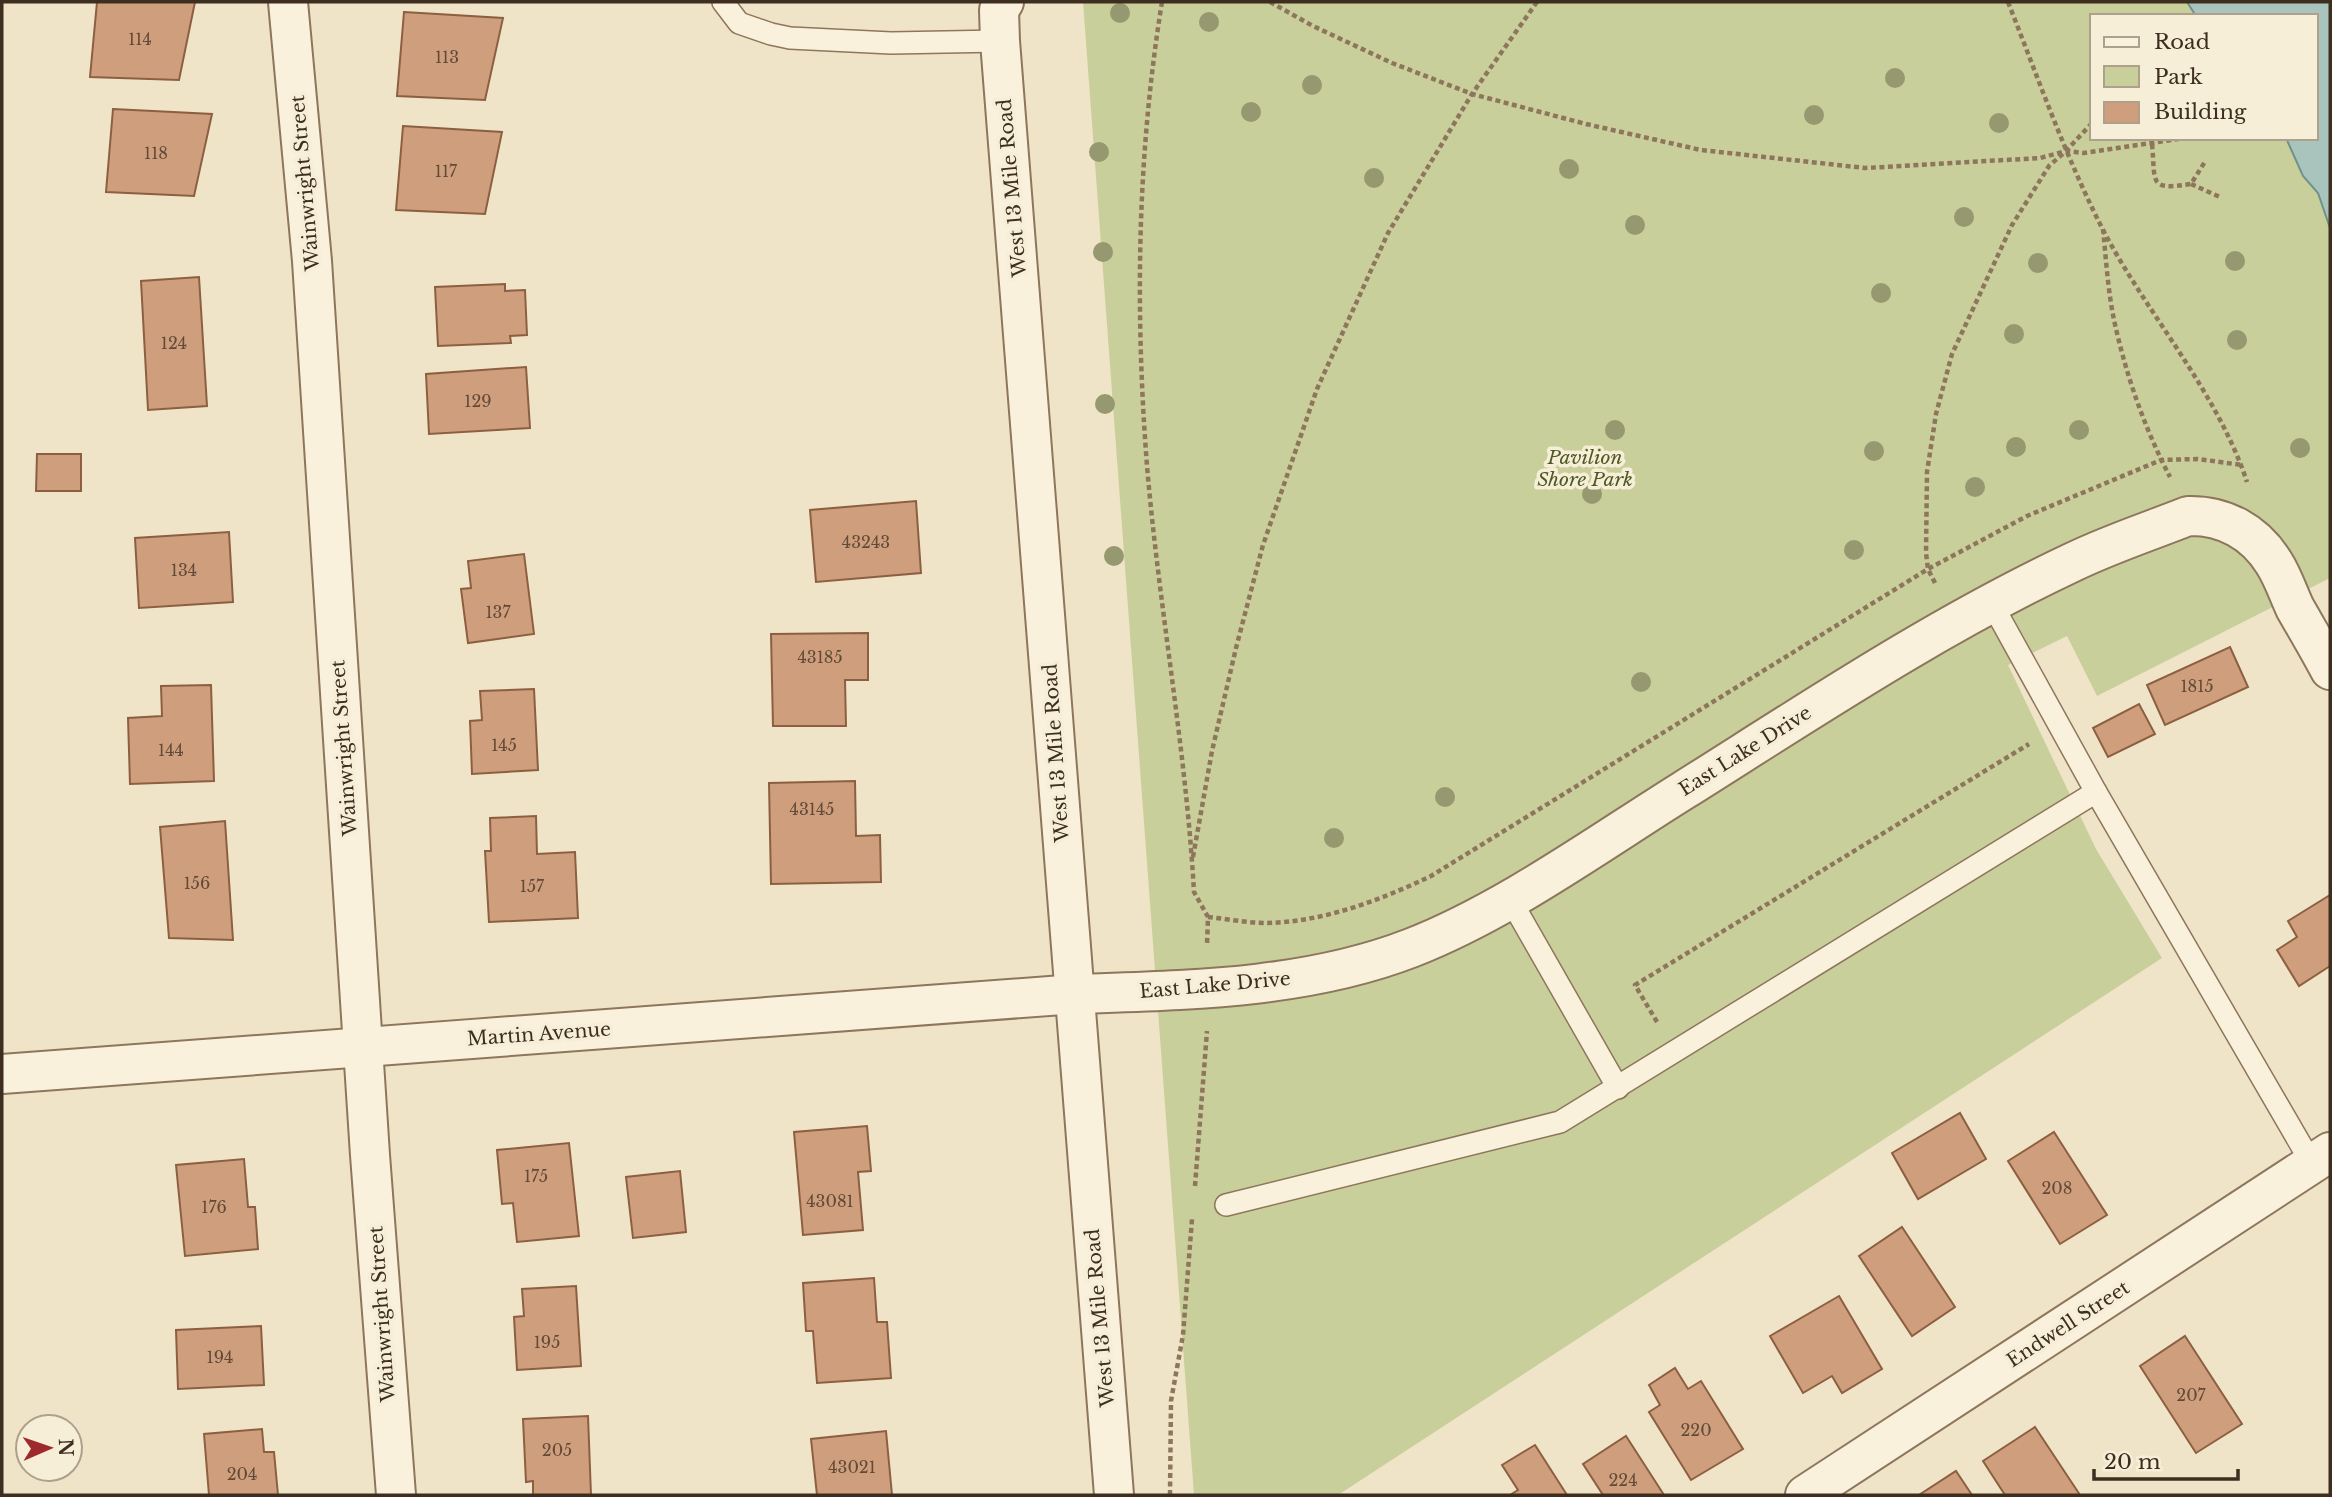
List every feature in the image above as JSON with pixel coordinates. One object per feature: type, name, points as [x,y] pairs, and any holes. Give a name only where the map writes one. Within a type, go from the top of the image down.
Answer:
[{"type":"street","name":"Wainwright Street","points":[[288,2],[312,261],[396,1495]]},
{"type":"street","name":"West 13 Mile Road","points":[[999,14],[1114,1495]]},
{"type":"street","name":"East Lake Drive","points":[[1076,994],[1207,989],[1307,977],[1412,948],[1510,899],[1957,621],[2074,561],[2188,516],[2208,515],[2252,536],[2274,562],[2330,670]]},
{"type":"street","name":"Martin Avenue","points":[[2,1074],[1076,994]]},
{"type":"street","name":"Endwell Street","points":[[1805,1495],[2324,1169]]},
{"type":"lane","points":[[723,2],[739,23],[771,34],[790,38],[891,43],[999,14]]},
{"type":"lane","points":[[1992,604],[2096,792],[2324,1169]]},
{"type":"lane","points":[[1226,1205],[1560,1122],[2096,792]]},
{"type":"lane","points":[[1510,899],[1618,1088]]},
{"type":"path","points":[[1162,2],[1145,127],[1140,223],[1141,356],[1147,468],[1194,892],[1208,917],[1207,956]]},
{"type":"path","points":[[1269,2],[1392,63],[1472,94],[1701,150],[1865,168],[2040,158],[2066,151],[2084,153],[2174,140]]},
{"type":"path","points":[[1192,861],[1212,751],[1239,635],[1264,545],[1317,389],[1388,233],[1472,94],[1537,2]]},
{"type":"path","points":[[2008,2],[2066,151],[2103,229],[2222,422],[2250,489]]},
{"type":"path","points":[[2066,151],[2090,125]]},
{"type":"path","points":[[2152,144],[2154,177],[2157,184],[2167,188],[2191,184],[2220,197]]},
{"type":"path","points":[[2191,184],[2206,160]]},
{"type":"path","points":[[2103,229],[2114,318],[2131,387],[2188,516]]},
{"type":"path","points":[[1208,917],[1266,923],[1320,916],[1400,891],[1431,876],[1928,569],[2026,516],[2161,460],[2199,459],[2242,465]]},
{"type":"path","points":[[1194,1197],[1208,1023]]},
{"type":"path","points":[[1170,1495],[1171,1401],[1183,1335],[1193,1211]]},
{"type":"green space","name":"Pavilion Shore Park","points":[[1083,2],[2187,2],[2195,14],[2090,14],[2090,140],[2287,140],[2303,176],[2318,193],[2330,228],[2330,578],[2097,696],[2067,636],[2008,665],[2096,849],[2162,958],[1338,1495],[1194,1495]]},
{"type":"water","points":[[2187,2],[2330,2],[2330,228],[2318,193],[2303,176],[2287,140],[2318,140],[2318,14],[2195,14]]},
{"type":"building","points":[[97,2],[195,2],[179,80],[90,77]]},
{"type":"building","points":[[404,12],[503,18],[485,100],[397,96]]},
{"type":"building","points":[[113,109],[212,114],[194,196],[106,192]]},
{"type":"building","points":[[403,126],[502,132],[485,214],[396,210]]},
{"type":"building","points":[[199,277],[207,406],[148,410],[141,281]]},
{"type":"building","points":[[505,284],[505,291],[525,290],[527,335],[510,336],[511,343],[438,346],[435,287]]},
{"type":"building","points":[[526,367],[530,428],[429,434],[426,374]]},
{"type":"building","points":[[37,454],[81,454],[81,491],[36,491]]},
{"type":"building","points":[[916,501],[921,573],[816,582],[810,510]]},
{"type":"building","points":[[229,532],[233,602],[139,608],[135,538]]},
{"type":"building","points":[[524,554],[534,634],[468,643],[461,589],[471,588],[468,561]]},
{"type":"building","points":[[868,633],[868,680],[845,680],[846,726],[773,726],[771,634]]},
{"type":"building","points":[[2230,647],[2248,687],[2165,725],[2147,685]]},
{"type":"building","points":[[211,685],[214,781],[130,784],[128,718],[162,716],[161,686]]},
{"type":"building","points":[[534,689],[538,770],[472,774],[470,721],[482,720],[480,691]]},
{"type":"building","points":[[2139,704],[2155,734],[2108,757],[2093,728]]},
{"type":"building","points":[[855,781],[856,836],[880,835],[881,882],[771,884],[769,783]]},
{"type":"building","points":[[536,816],[537,854],[575,852],[578,918],[489,922],[485,851],[491,851],[490,818]]},
{"type":"building","points":[[225,821],[233,940],[169,938],[160,827]]},
{"type":"building","points":[[2330,895],[2330,966],[2299,986],[2277,950],[2297,937],[2288,921]]},
{"type":"building","points":[[1960,1113],[1986,1159],[1918,1199],[1892,1153]]},
{"type":"building","points":[[867,1126],[871,1171],[858,1172],[863,1230],[803,1235],[794,1132]]},
{"type":"building","points":[[2054,1132],[2107,1215],[2060,1244],[2008,1161]]},
{"type":"building","points":[[569,1143],[579,1236],[517,1242],[513,1203],[502,1204],[497,1150]]},
{"type":"building","points":[[244,1159],[248,1207],[255,1207],[258,1249],[185,1256],[176,1165]]},
{"type":"building","points":[[680,1171],[686,1232],[633,1238],[626,1177]]},
{"type":"building","points":[[1902,1227],[1955,1307],[1912,1336],[1859,1256]]},
{"type":"building","points":[[874,1278],[877,1322],[887,1322],[891,1378],[817,1383],[813,1331],[806,1331],[803,1283]]},
{"type":"building","points":[[576,1286],[581,1366],[517,1370],[514,1317],[524,1316],[522,1289]]},
{"type":"building","points":[[1839,1296],[1882,1369],[1842,1393],[1832,1376],[1803,1393],[1770,1336]]},
{"type":"building","points":[[261,1326],[264,1385],[178,1389],[176,1330]]},
{"type":"building","points":[[2185,1336],[2242,1424],[2196,1453],[2140,1366]]},
{"type":"building","points":[[1675,1368],[1688,1389],[1701,1381],[1743,1449],[1691,1480],[1649,1412],[1660,1405],[1649,1385]]},
{"type":"building","points":[[588,1416],[591,1495],[533,1495],[533,1481],[526,1482],[523,1419]]},
{"type":"building","points":[[2035,1427],[2080,1495],[2005,1495],[1983,1461]]},
{"type":"building","points":[[262,1429],[264,1452],[274,1452],[278,1495],[209,1495],[204,1434]]},
{"type":"building","points":[[886,1431],[892,1495],[817,1495],[811,1439]]},
{"type":"building","points":[[1626,1436],[1664,1495],[1603,1495],[1583,1464]]},
{"type":"building","points":[[1535,1445],[1567,1495],[1510,1495],[1518,1490],[1502,1465]]},
{"type":"building","points":[[1956,1471],[1972,1495],[1919,1495]]}]
